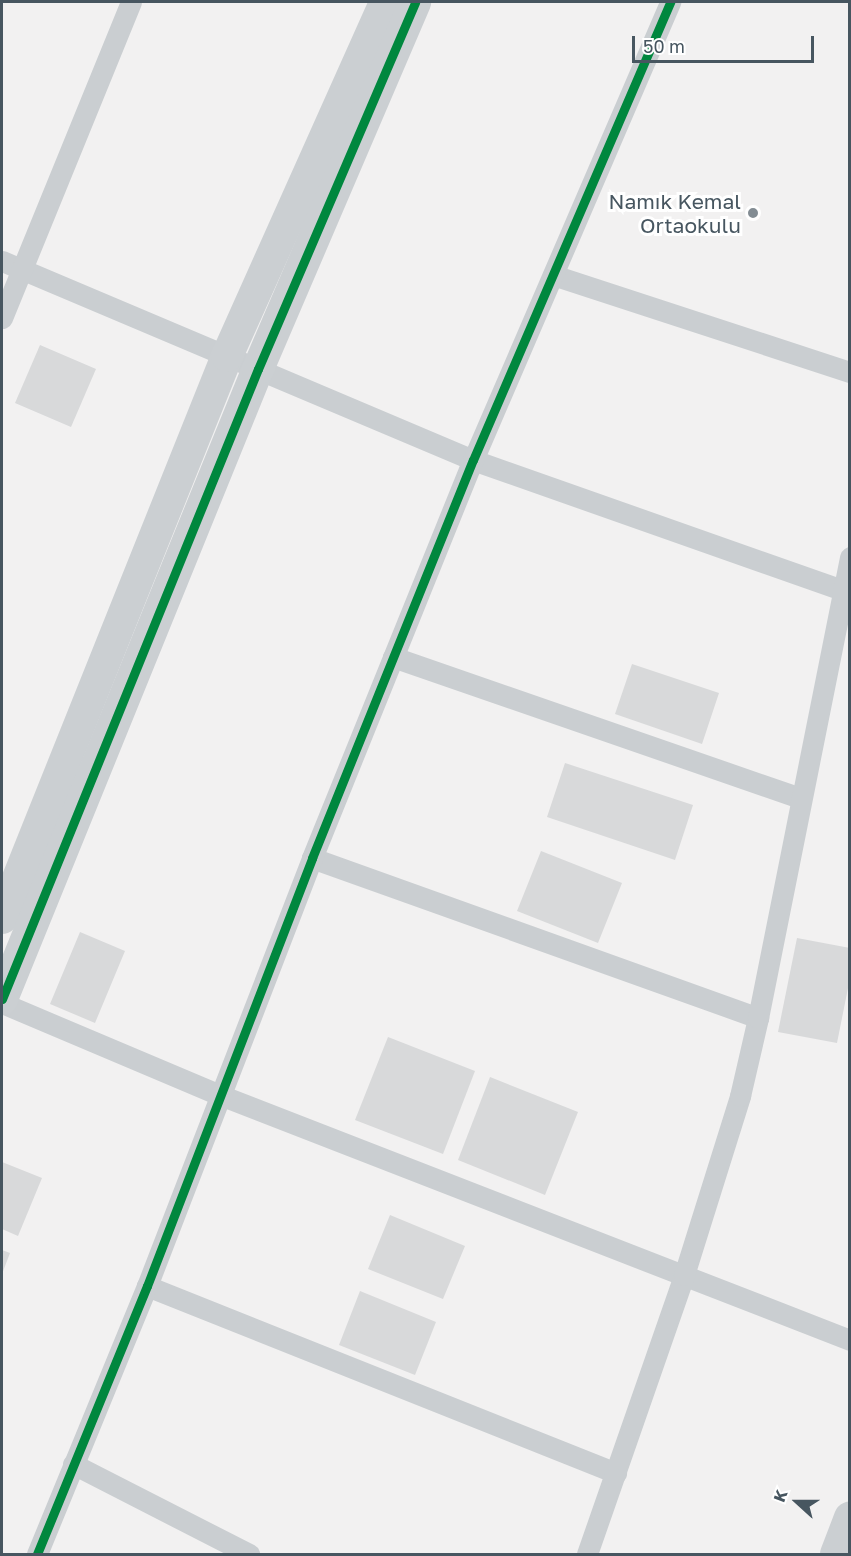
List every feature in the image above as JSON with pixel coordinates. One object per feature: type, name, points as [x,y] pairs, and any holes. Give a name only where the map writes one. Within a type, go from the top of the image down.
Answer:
[{"type":"street","points":[[2,318],[11,265],[131,2]]},
{"type":"street","points":[[2,918],[227,356],[385,2]]},
{"type":"street","points":[[415,2],[258,369],[2,1001],[220,1095],[849,1340]]},
{"type":"street","points":[[37,1554],[147,1286],[312,858],[473,460],[670,2]]},
{"type":"street","points":[[11,265],[473,460],[846,592]]},
{"type":"street","points":[[553,274],[849,372]]},
{"type":"street","points":[[587,1554],[684,1275],[740,1096],[758,1017],[800,798],[846,592],[849,557]]},
{"type":"street","points":[[393,657],[800,798]]},
{"type":"street","points":[[312,858],[758,1017]]},
{"type":"street","points":[[147,1286],[616,1473]]},
{"type":"street","points":[[73,1464],[249,1554]]},
{"type":"street","points":[[836,1554],[849,1518]]},
{"type":"building","points":[[40,345],[96,369],[71,427],[15,403]]},
{"type":"building","points":[[632,664],[719,693],[702,744],[615,714]]},
{"type":"building","points":[[565,763],[693,805],[675,860],[547,817]]},
{"type":"building","points":[[541,851],[622,883],[598,943],[517,911]]},
{"type":"building","points":[[80,932],[125,951],[95,1023],[50,1004]]},
{"type":"building","points":[[797,938],[850,948],[850,978],[837,1043],[778,1032]]},
{"type":"building","points":[[388,1037],[475,1071],[443,1154],[355,1120]]},
{"type":"building","points":[[490,1077],[578,1112],[545,1195],[458,1160]]},
{"type":"building","points":[[2,1162],[42,1178],[18,1236],[2,1229]]},
{"type":"building","points":[[390,1215],[465,1246],[443,1299],[368,1269]]},
{"type":"building","points":[[2,1250],[10,1253],[2,1274]]},
{"type":"building","points":[[360,1291],[436,1322],[415,1375],[339,1345]]},
{"type":"cycle path","points":[[2,999],[258,369],[415,2]]},
{"type":"cycle path","points":[[37,1554],[147,1286],[312,858],[473,460],[670,2]]},
{"type":"place","name":"Namık Kemal Ortaokulu","points":[[753,213]]}]
